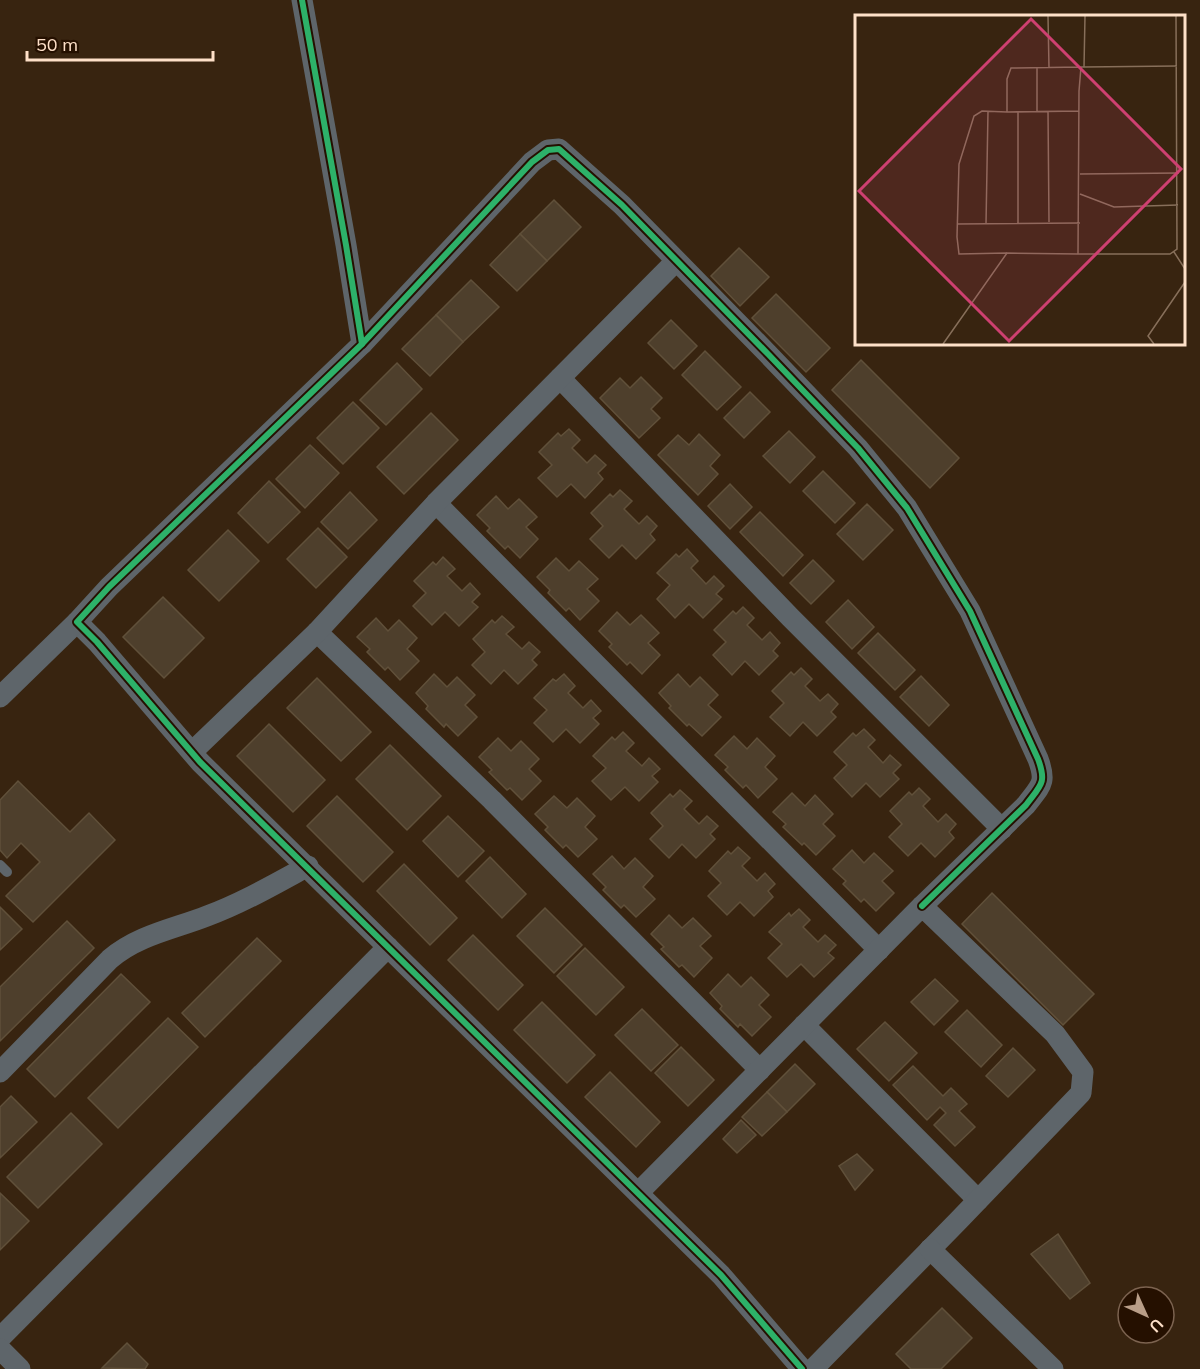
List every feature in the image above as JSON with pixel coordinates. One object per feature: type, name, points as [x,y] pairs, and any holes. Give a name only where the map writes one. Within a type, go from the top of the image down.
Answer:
[{"type":"street","points":[[302,0],[362,344]]},
{"type":"street","points":[[0,697],[77,622],[109,587],[362,344],[532,162],[548,150],[559,149],[622,205],[858,448],[907,508],[970,611],[1044,774],[1041,786],[1026,805],[922,906],[638,1193]]},
{"type":"street","points":[[192,752],[317,632],[436,503],[676,261]]},
{"type":"street","points":[[560,378],[790,617],[1002,829]]},
{"type":"street","points":[[436,503],[879,950]]},
{"type":"street","points":[[77,622],[192,752],[721,1275],[802,1369]]},
{"type":"street","points":[[317,632],[492,800],[759,1070]]},
{"type":"street","points":[[0,1072],[110,959],[126,947],[152,935],[218,912],[308,866]]},
{"type":"street","points":[[813,1369],[1081,1093],[1083,1072],[1055,1034],[922,906]]},
{"type":"street","points":[[0,1338],[388,947]]},
{"type":"street","points":[[804,1025],[978,1200]]},
{"type":"street","points":[[930,1249],[1053,1369]]},
{"type":"street","points":[[0,1349],[20,1369]]},
{"type":"building","points":[[554,200],[581,227],[547,261],[520,234]]},
{"type":"building","points":[[520,234],[547,261],[517,291],[490,265]]},
{"type":"building","points":[[739,248],[769,277],[740,306],[711,276]]},
{"type":"building","points":[[471,280],[499,307],[463,342],[436,315]]},
{"type":"building","points":[[776,294],[830,348],[806,372],[752,318]]},
{"type":"building","points":[[436,315],[463,342],[430,376],[402,349]]},
{"type":"building","points":[[671,320],[697,346],[674,369],[648,343]]},
{"type":"building","points":[[705,351],[741,387],[717,410],[682,375]]},
{"type":"building","points":[[861,360],[959,458],[930,488],[832,390]]},
{"type":"building","points":[[397,363],[422,389],[386,425],[360,400]]},
{"type":"building","points":[[641,377],[662,398],[651,409],[660,418],[639,438],[600,398],[620,378],[630,388]]},
{"type":"building","points":[[750,392],[770,412],[744,438],[724,418]]},
{"type":"building","points":[[353,402],[379,428],[343,464],[317,438]]},
{"type":"building","points":[[431,413],[458,440],[404,494],[377,467]]},
{"type":"building","points":[[569,429],[580,440],[572,448],[587,463],[595,455],[606,465],[598,473],[603,479],[585,498],[571,484],[557,497],[538,478],[552,465],[539,452],[558,433],[561,436]]},
{"type":"building","points":[[789,431],[815,457],[790,483],[763,456]]},
{"type":"building","points":[[699,434],[720,455],[710,466],[718,474],[698,495],[658,455],[678,435],[689,445]]},
{"type":"building","points":[[310,445],[339,473],[305,508],[276,479]]},
{"type":"building","points":[[823,471],[855,503],[835,523],[803,491]]},
{"type":"building","points":[[269,481],[300,512],[268,543],[238,513]]},
{"type":"building","points":[[730,484],[752,507],[730,529],[708,506]]},
{"type":"building","points":[[620,490],[632,501],[624,509],[639,524],[647,516],[657,526],[650,534],[655,540],[636,559],[622,545],[609,558],[590,539],[603,526],[591,513],[610,494],[613,497]]},
{"type":"building","points":[[350,492],[377,520],[348,549],[321,522]]},
{"type":"building","points":[[496,496],[508,509],[519,499],[537,517],[526,527],[538,539],[520,558],[508,546],[505,549],[487,531],[490,528],[477,515]]},
{"type":"building","points":[[867,504],[893,530],[863,560],[837,534]]},
{"type":"building","points":[[760,512],[803,555],[783,576],[740,532]]},
{"type":"building","points":[[318,528],[347,557],[316,588],[287,559]]},
{"type":"building","points":[[228,530],[259,561],[219,601],[188,570]]},
{"type":"building","points":[[687,549],[698,561],[691,568],[706,584],[714,576],[724,586],[716,594],[722,599],[703,618],[689,604],[675,618],[657,599],[670,585],[657,573],[676,554],[679,557]]},
{"type":"building","points":[[443,557],[455,569],[447,576],[462,591],[470,583],[480,594],[472,602],[478,607],[459,626],[445,612],[432,625],[413,606],[426,593],[414,581],[433,562],[436,565]]},
{"type":"building","points":[[556,558],[569,571],[579,561],[598,579],[587,589],[599,601],[580,620],[569,608],[566,611],[548,593],[550,590],[537,577]]},
{"type":"building","points":[[813,560],[834,581],[811,604],[790,583]]},
{"type":"building","points":[[163,597],[204,638],[164,678],[123,637]]},
{"type":"building","points":[[848,600],[874,627],[852,649],[826,622]]},
{"type":"building","points":[[743,607],[754,618],[747,625],[762,640],[770,632],[780,643],[773,651],[778,656],[759,675],[745,661],[732,675],[713,655],[726,642],[714,630],[733,611],[736,614]]},
{"type":"building","points":[[617,612],[630,625],[641,615],[659,633],[648,643],[660,655],[642,674],[630,662],[627,665],[609,647],[612,644],[599,631]]},
{"type":"building","points":[[502,616],[514,627],[506,634],[522,649],[529,642],[540,652],[532,660],[537,665],[518,684],[504,670],[491,684],[472,665],[485,652],[473,639],[492,620],[495,623]]},
{"type":"building","points":[[376,618],[388,631],[399,620],[417,638],[407,649],[419,661],[400,680],[388,667],[385,670],[367,652],[370,649],[357,637]]},
{"type":"building","points":[[878,633],[915,670],[895,690],[858,653]]},
{"type":"building","points":[[801,668],[812,679],[805,686],[820,701],[828,694],[838,704],[831,712],[836,717],[817,736],[803,722],[790,736],[770,717],[784,703],[772,691],[791,672],[794,675]]},
{"type":"building","points":[[434,674],[447,687],[457,677],[475,695],[465,705],[477,717],[458,736],[446,724],[444,727],[426,709],[428,706],[416,693]]},
{"type":"building","points":[[564,674],[575,686],[568,693],[583,708],[591,700],[601,711],[593,718],[599,724],[580,743],[566,729],[553,742],[534,723],[547,710],[534,698],[553,679],[556,681]]},
{"type":"building","points":[[678,674],[690,687],[700,677],[718,695],[708,705],[721,717],[702,736],[689,724],[687,726],[669,708],[671,706],[659,693]]},
{"type":"building","points":[[921,676],[949,705],[929,726],[900,697]]},
{"type":"building","points":[[317,678],[371,732],[341,761],[287,708]]},
{"type":"building","points":[[269,724],[325,780],[293,812],[237,756]]},
{"type":"building","points":[[864,729],[875,740],[868,747],[883,763],[890,755],[901,765],[893,773],[899,779],[880,797],[866,783],[852,797],[834,778],[847,765],[834,752],[853,733],[856,736]]},
{"type":"building","points":[[623,732],[634,743],[626,751],[642,766],[649,758],[660,769],[652,776],[658,782],[639,801],[625,787],[611,800],[592,781],[606,768],[593,756],[612,737],[615,740]]},
{"type":"building","points":[[734,736],[747,749],[757,738],[775,756],[765,767],[777,779],[758,798],[746,785],[743,788],[725,770],[728,767],[715,755]]},
{"type":"building","points":[[498,738],[511,751],[521,741],[539,759],[529,769],[541,781],[522,800],[510,788],[507,790],[489,772],[492,770],[479,757]]},
{"type":"building","points":[[390,745],[441,796],[407,830],[356,779]]},
{"type":"building","points":[[18,781],[70,832],[89,813],[115,840],[33,922],[6,896],[40,862],[21,843],[7,858],[0,850],[0,800]]},
{"type":"building","points":[[919,788],[930,799],[923,806],[938,822],[946,814],[956,824],[949,832],[954,838],[935,857],[921,843],[908,856],[889,837],[902,824],[890,811],[909,792],[912,795]]},
{"type":"building","points":[[680,790],[692,801],[684,809],[699,824],[707,816],[718,826],[710,834],[715,839],[696,858],[682,844],[669,858],[650,839],[663,826],[651,813],[670,794],[673,797]]},
{"type":"building","points":[[792,793],[805,806],[815,795],[833,814],[823,824],[835,836],[816,855],[783,827],[786,824],[773,812]]},
{"type":"building","points":[[337,796],[393,852],[363,882],[307,826]]},
{"type":"building","points":[[554,796],[567,808],[577,798],[595,816],[585,827],[597,839],[578,857],[566,845],[563,848],[545,830],[548,827],[535,814]]},
{"type":"building","points":[[448,816],[484,851],[458,877],[423,841]]},
{"type":"building","points":[[738,847],[750,858],[742,866],[757,881],[765,873],[775,884],[768,891],[773,897],[754,916],[740,902],[727,915],[708,896],[721,883],[709,871],[728,851],[731,854]]},
{"type":"building","points":[[852,850],[864,863],[874,853],[893,871],[882,881],[894,893],[876,911],[864,899],[861,902],[843,884],[846,881],[833,869]]},
{"type":"building","points":[[612,856],[624,869],[635,858],[653,876],[643,887],[655,899],[636,917],[624,905],[621,908],[603,890],[606,887],[593,874]]},
{"type":"building","points":[[490,857],[526,894],[502,918],[466,881]]},
{"type":"building","points":[[404,864],[457,918],[430,945],[377,891]]},
{"type":"building","points":[[992,893],[1094,994],[1063,1025],[962,924]]},
{"type":"building","points":[[0,907],[22,929],[0,950]]},
{"type":"building","points":[[545,908],[582,945],[554,973],[517,936]]},
{"type":"building","points":[[799,909],[810,920],[803,927],[818,942],[825,935],[836,945],[828,953],[834,958],[814,977],[801,964],[787,977],[768,958],[782,944],[769,932],[789,913],[791,916]]},
{"type":"building","points":[[669,915],[682,928],[693,918],[711,936],[700,946],[712,958],[694,977],[682,965],[679,967],[661,949],[664,947],[651,934]]},
{"type":"building","points":[[67,921],[94,948],[0,1041],[0,987]]},
{"type":"building","points":[[473,935],[523,985],[498,1010],[448,960]]},
{"type":"building","points":[[257,938],[281,961],[205,1037],[182,1013]]},
{"type":"building","points":[[585,948],[624,987],[596,1015],[557,976]]},
{"type":"building","points":[[121,974],[150,1002],[55,1097],[27,1069]]},
{"type":"building","points":[[728,974],[741,987],[751,977],[769,995],[759,1005],[771,1017],[752,1036],[740,1024],[738,1027],[720,1009],[722,1006],[710,993]]},
{"type":"building","points":[[935,979],[958,1001],[934,1025],[911,1002]]},
{"type":"building","points":[[542,1002],[595,1055],[567,1083],[514,1030]]},
{"type":"building","points":[[642,1009],[678,1045],[651,1071],[615,1035]]},
{"type":"building","points":[[967,1010],[1002,1045],[981,1067],[945,1032]]},
{"type":"building","points":[[168,1018],[198,1047],[118,1128],[88,1098]]},
{"type":"building","points":[[885,1022],[917,1053],[889,1081],[857,1049]]},
{"type":"building","points":[[681,1047],[714,1080],[688,1106],[655,1073]]},
{"type":"building","points":[[1013,1048],[1035,1070],[1008,1097],[986,1076]]},
{"type":"building","points":[[795,1064],[815,1084],[787,1112],[767,1092]]},
{"type":"building","points":[[913,1066],[943,1096],[951,1088],[967,1104],[959,1111],[975,1127],[955,1146],[934,1125],[946,1113],[940,1107],[927,1120],[893,1085]]},
{"type":"building","points":[[610,1072],[660,1122],[636,1147],[585,1097]]},
{"type":"building","points":[[767,1092],[787,1112],[762,1136],[742,1117]]},
{"type":"building","points":[[11,1096],[37,1122],[0,1158],[0,1107]]},
{"type":"building","points":[[71,1113],[102,1144],[38,1208],[7,1177]]},
{"type":"building","points":[[741,1120],[756,1135],[737,1153],[723,1139]]},
{"type":"building","points":[[857,1154],[873,1170],[855,1190],[839,1166]]},
{"type":"building","points":[[0,1193],[29,1221],[0,1250]]},
{"type":"building","points":[[1058,1234],[1090,1283],[1070,1299],[1031,1254]]},
{"type":"building","points":[[942,1308],[972,1338],[941,1369],[911,1369],[896,1354]]},
{"type":"building","points":[[127,1343],[148,1364],[145,1369],[102,1368]]},
{"type":"cycle path","points":[[302,0],[362,344],[109,587],[77,622],[97,642],[200,762],[721,1275],[802,1369]]},
{"type":"cycle path","points":[[362,344],[532,162],[548,150],[559,149],[622,205],[858,448],[907,508],[970,611],[1038,759],[1042,774],[1041,784],[1026,805],[922,906]]}]
